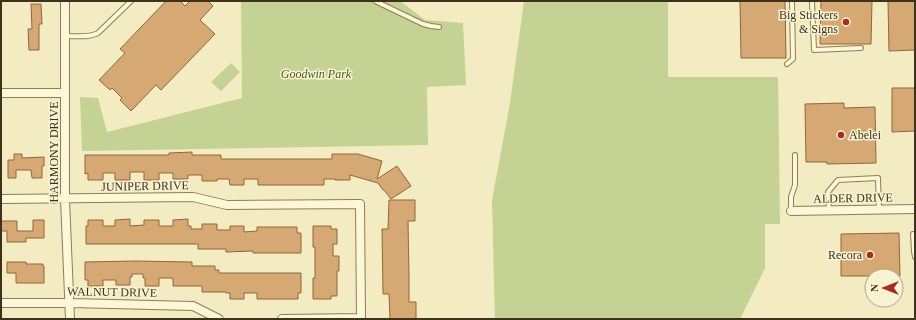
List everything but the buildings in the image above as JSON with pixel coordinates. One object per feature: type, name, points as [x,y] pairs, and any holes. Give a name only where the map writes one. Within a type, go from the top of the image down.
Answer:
[{"type":"street","name":"HARMONY DRIVE","points":[[65,1],[65,199],[70,319]]},
{"type":"street","points":[[1,93],[65,93]]},
{"type":"street","name":"JUNIPER DRIVE","points":[[1,199],[193,197],[226,205],[360,204],[360,318],[282,319]]},
{"type":"street","name":"ALDER DRIVE","points":[[791,211],[915,209]]},
{"type":"street","name":"WALNUT DRIVE","points":[[1,303],[70,302],[193,306],[219,319]]},
{"type":"lane","points":[[65,36],[90,36],[98,33],[131,1]]},
{"type":"lane","points":[[375,1],[423,24],[439,27]]},
{"type":"lane","points":[[787,64],[793,59],[792,1]]},
{"type":"lane","points":[[812,1],[814,50],[861,48]]},
{"type":"lane","points":[[791,211],[791,197],[795,185],[795,155]]},
{"type":"lane","points":[[829,210],[828,192],[838,180],[878,178],[879,209]]},
{"type":"lane","points":[[913,234],[915,257]]},
{"type":"green space","name":"Goodwin Park","points":[[241,1],[400,1],[425,20],[463,23],[466,85],[427,87],[428,145],[82,151],[80,97],[98,98],[107,132],[242,98]]},
{"type":"green space","points":[[524,1],[668,1],[668,77],[778,77],[780,224],[765,224],[765,268],[740,319],[495,319],[492,200],[510,103]]},
{"type":"green space","points":[[231,63],[240,72],[221,91],[211,82]]},
{"type":"place","name":"Big Stickers & Signs","points":[[846,22]]},
{"type":"place","name":"Abelei","points":[[841,135]]},
{"type":"place","name":"Recora","points":[[870,255]]}]
